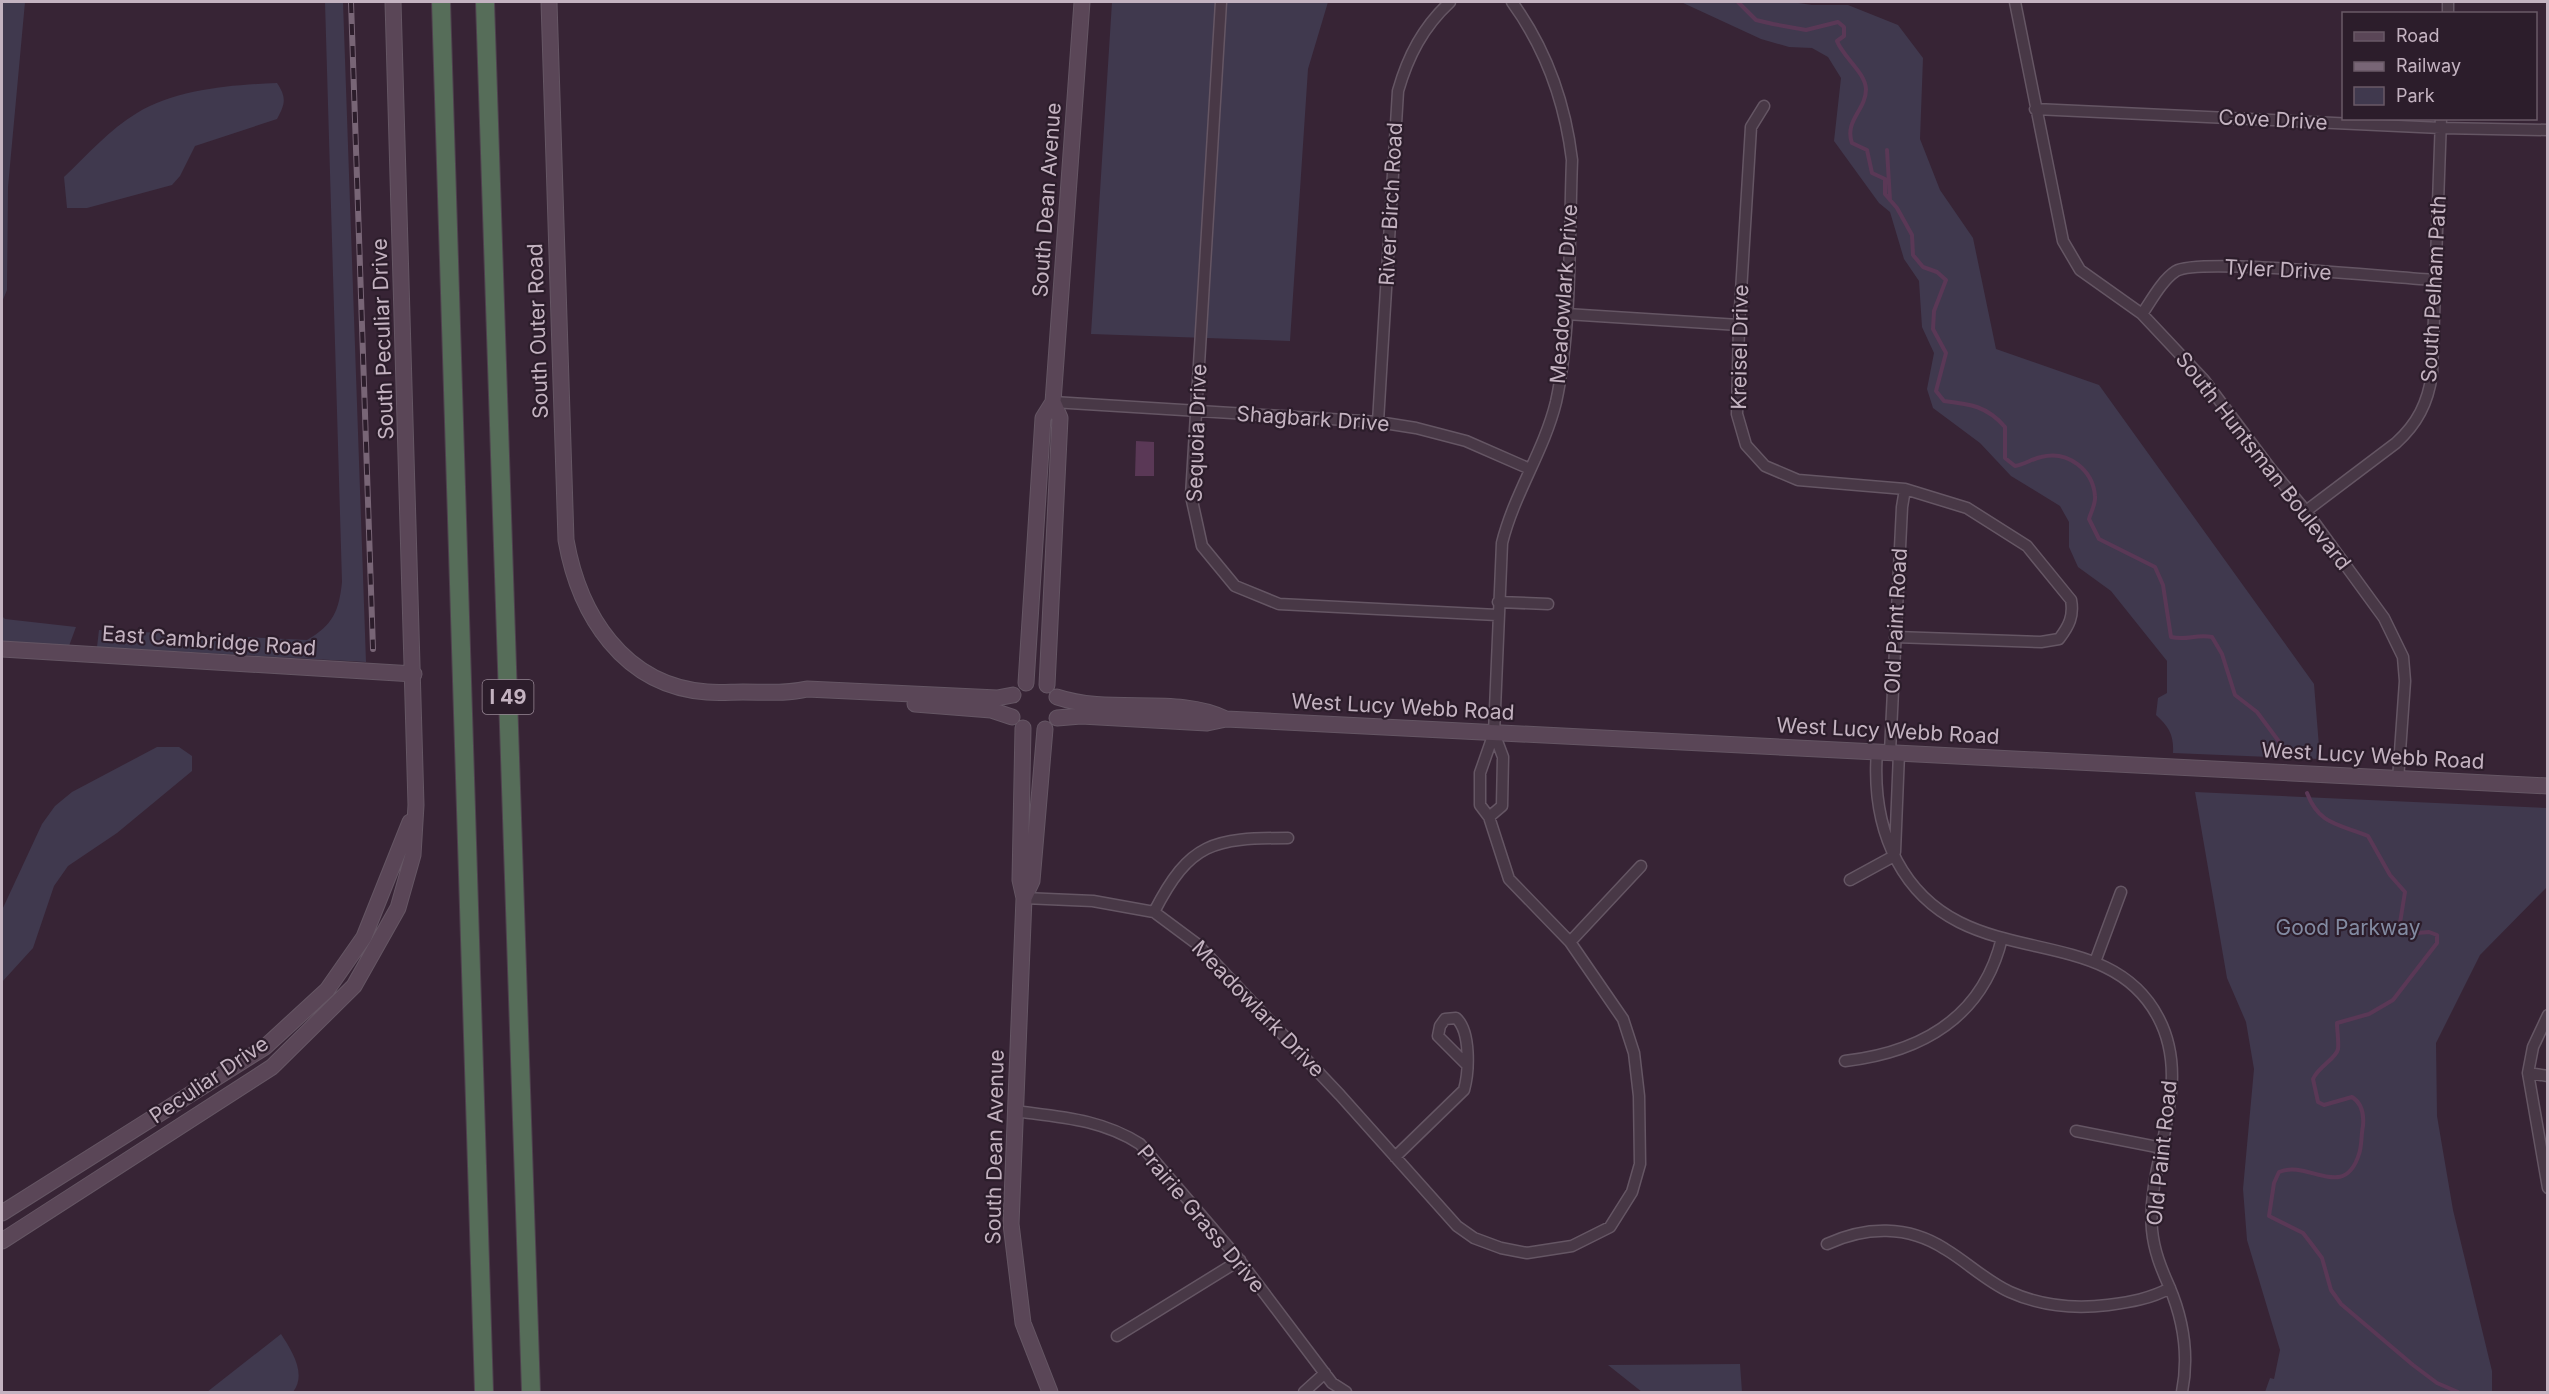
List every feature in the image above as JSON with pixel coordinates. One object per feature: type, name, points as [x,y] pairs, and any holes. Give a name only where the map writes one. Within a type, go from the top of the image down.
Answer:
[{"type":"highway","name":"I 49","points":[[441,2],[484,1392]]},
{"type":"highway","name":"I 49","points":[[485,2],[531,1392]]},
{"type":"street","name":"South Peculiar Drive","points":[[393,2],[414,674]]},
{"type":"street","name":"South Outer Road","points":[[549,2],[566,540],[580,596],[600,630],[615,648],[649,673],[687,688],[706,692],[793,692]]},
{"type":"street","name":"South Dean Avenue","points":[[1052,691],[1060,418],[1053,402],[1082,2]]},
{"type":"street","name":"Sequoia Drive","points":[[1221,2],[1194,411],[1191,496],[1202,546],[1235,586],[1279,604],[1497,615]]},
{"type":"street","name":"River Birch Road","points":[[1378,422],[1398,92],[1407,60],[1420,36],[1450,2]]},
{"type":"street","name":"Meadowlark Drive","points":[[1024,898],[1093,901],[1154,912],[1197,944],[1457,1226],[1474,1238],[1501,1248],[1527,1253],[1572,1246],[1610,1227],[1632,1192],[1640,1164],[1639,1096],[1634,1053],[1623,1018],[1570,942],[1509,879],[1489,817],[1480,805],[1480,773],[1494,733],[1497,615],[1502,543],[1508,517],[1547,434],[1556,403],[1566,314],[1572,160],[1568,126],[1548,61],[1531,28],[1512,2]]},
{"type":"street","name":"South Huntsman Boulevard","points":[[2015,2],[2035,109],[2050,170],[2057,222],[2070,255],[2080,270],[2142,314],[2204,380],[2249,441],[2306,511],[2384,618],[2403,657],[2405,681],[2398,780]]},
{"type":"street","name":"Kreisel Drive","points":[[1764,106],[1751,127],[1739,325],[1737,414],[1746,445],[1765,466],[1798,480],[1905,489],[1966,508],[2027,546],[2071,600],[2073,611],[2071,620],[2059,639],[2041,642],[1895,637]]},
{"type":"street","name":"Cove Drive","points":[[2035,109],[2342,120]]},
{"type":"street","name":"Cove Drive","points":[[2354,120],[2547,130]]},
{"type":"street","name":"South Pelham Path","points":[[2306,511],[2396,443],[2418,419],[2425,405],[2431,382],[2441,123]]},
{"type":"street","name":"Tyler Drive","points":[[2142,314],[2176,271],[2192,267],[2230,266],[2435,280]]},
{"type":"street","points":[[1566,314],[1739,325]]},
{"type":"street","name":"South Dean Avenue","points":[[1026,683],[1043,418],[1053,402]]},
{"type":"street","name":"Shagbark Drive","points":[[1053,402],[1378,422],[1466,441],[1530,469]]},
{"type":"street","name":"Old Paint Road","points":[[1894,856],[1889,752],[1902,507],[1905,489]]},
{"type":"street","points":[[1498,602],[1548,604]]},
{"type":"street","name":"East Cambridge Road","points":[[2,649],[414,674]]},
{"type":"street","name":"Peculiar Drive","points":[[2,1241],[272,1067],[354,986],[398,908],[413,855],[416,805],[414,674]]},
{"type":"street","points":[[1034,682],[1052,691],[1060,710],[1057,718],[1045,729],[1036,731],[990,710],[805,697],[793,692],[807,689],[997,698],[1013,695],[1026,683],[1034,682]]},
{"type":"street","name":"West Lucy Webb Road","points":[[1052,691],[1097,705],[1209,710],[1226,719]]},
{"type":"street","points":[[1013,695],[1010,707],[1018,723]]},
{"type":"street","name":"West Lucy Webb Road","points":[[1057,718],[1081,716],[1207,723],[1226,719],[2547,786]]},
{"type":"street","name":"South Dean Avenue","points":[[1018,723],[1020,880],[1024,898],[1011,1224],[1023,1323],[1050,1392]]},
{"type":"street","name":"South Dean Avenue","points":[[1024,898],[1032,881],[1045,729]]},
{"type":"street","points":[[1489,817],[1502,806],[1503,757],[1494,733]]},
{"type":"street","name":"Old Paint Road","points":[[1889,752],[1876,789],[1879,811],[1894,856],[1907,879],[1935,909],[1966,927],[2095,962],[2120,974],[2136,986],[2158,1017],[2169,1053],[2171,1094],[2153,1190],[2152,1231],[2156,1252],[2185,1338],[2186,1360],[2182,1392]]},
{"type":"street","name":"Peculiar Drive","points":[[2,1213],[265,1047],[327,990],[364,937],[396,863],[416,805]]},
{"type":"street","points":[[1154,912],[1170,880],[1183,865],[1204,850],[1235,838],[1288,838]]},
{"type":"street","points":[[1850,880],[1894,856]]},
{"type":"street","points":[[1570,942],[1641,866]]},
{"type":"street","points":[[2095,962],[2121,892]]},
{"type":"street","points":[[1845,1061],[1893,1053],[1914,1045],[1951,1022],[1981,989],[1990,973],[2002,938]]},
{"type":"street","points":[[2547,1015],[2533,1047],[2528,1073],[2547,1188]]},
{"type":"street","points":[[1395,1157],[1464,1090],[1467,1077],[1466,1064]]},
{"type":"street","points":[[2528,1073],[2547,1076]]},
{"type":"street","name":"Prairie Grass Drive","points":[[1015,1111],[1096,1122],[1122,1132],[1140,1144],[1240,1260],[1332,1383],[1346,1392]]},
{"type":"street","points":[[2076,1131],[2162,1148]]},
{"type":"street","points":[[1827,1244],[1859,1232],[1877,1230],[1911,1234],[1944,1248],[2010,1292],[2053,1305],[2095,1307],[2135,1301],[2170,1288]]},
{"type":"street","points":[[1117,1336],[1240,1260]]},
{"type":"street","points":[[1304,1392],[1325,1373]]},
{"type":"green space","points":[[2,2],[25,2],[8,187],[7,290],[2,302]]},
{"type":"green space","points":[[325,2],[343,2],[366,662],[97,647],[99,630],[307,640],[329,623],[339,601],[342,582]]},
{"type":"green space","points":[[1112,2],[1328,2],[1308,69],[1290,341],[1091,334]]},
{"type":"green space","points":[[1681,2],[1792,2],[1812,5],[1848,5],[1898,25],[1923,58],[1920,139],[1940,190],[1973,238],[1996,349],[2099,385],[2314,684],[2320,759],[2173,753],[2170,732],[2156,715],[2158,698],[2167,693],[2167,661],[2111,591],[2078,567],[2069,547],[2069,522],[2060,506],[2011,476],[1980,443],[1933,408],[1927,389],[1934,353],[1922,327],[1919,281],[1904,259],[1890,212],[1879,203],[1834,141],[1841,78],[1828,57],[1812,48],[1789,47],[1761,39]]},
{"type":"green space","points":[[277,83],[284,101],[277,119],[195,146],[180,176],[172,185],[87,208],[67,208],[64,177],[108,135],[137,113],[169,98],[187,93],[223,87]]},
{"type":"green space","points":[[2,616],[5,619],[76,627],[69,646],[2,641]]},
{"type":"green space","points":[[157,747],[179,747],[192,756],[192,771],[117,833],[68,866],[54,886],[33,948],[2,982],[2,910],[42,824],[55,806],[72,792]]},
{"type":"green space","name":"Good Parkway","points":[[2195,792],[2547,808],[2547,887],[2480,955],[2436,1043],[2437,1116],[2453,1210],[2492,1371],[2492,1392],[2265,1392],[2270,1378],[2274,1379],[2280,1350],[2247,1240],[2243,1189],[2254,1069],[2246,1022],[2227,978]]},
{"type":"green space","points":[[281,1334],[293,1355],[298,1370],[299,1378],[293,1392],[207,1392]]},
{"type":"green space","points":[[1740,1364],[1742,1392],[1642,1392],[1608,1365]]},
{"type":"shaded area","points":[[1136,441],[1154,442],[1154,476],[1135,476]]},
{"type":"waterway","points":[[1738,2],[1756,20],[1806,30],[1838,22],[1844,27],[1844,36],[1837,41],[1862,77],[1866,89],[1863,103],[1851,128],[1852,143],[1867,150],[1872,173],[1885,179],[1885,194],[1897,208],[1912,235],[1913,255],[1923,267],[1937,272],[1946,280],[1934,311],[1933,329],[1946,353],[1936,391],[1944,401],[1978,407],[1998,420],[2005,427],[2005,458],[2015,466],[2038,458],[2061,456],[2084,470],[2090,478],[2095,496],[2089,519],[2099,539],[2155,567],[2163,585],[2171,637],[2212,637],[2222,654],[2235,695],[2257,712],[2286,751]]},
{"type":"waterway","points":[[1887,150],[1890,200]]},
{"type":"waterway","points":[[2307,793],[2312,804],[2324,818],[2368,836],[2390,875],[2405,892],[2399,929],[2406,934],[2429,932],[2437,935],[2437,943],[2393,1000],[2369,1014],[2337,1023],[2337,1053],[2313,1079],[2318,1102],[2324,1105],[2352,1097],[2360,1106],[2363,1114],[2361,1144],[2352,1168],[2344,1175],[2335,1177],[2302,1170],[2290,1169],[2279,1172],[2274,1183],[2269,1216],[2303,1233],[2322,1258],[2331,1290],[2341,1304],[2413,1365],[2437,1383],[2458,1392]]},
{"type":"railway","points":[[351,2],[373,649]]}]
